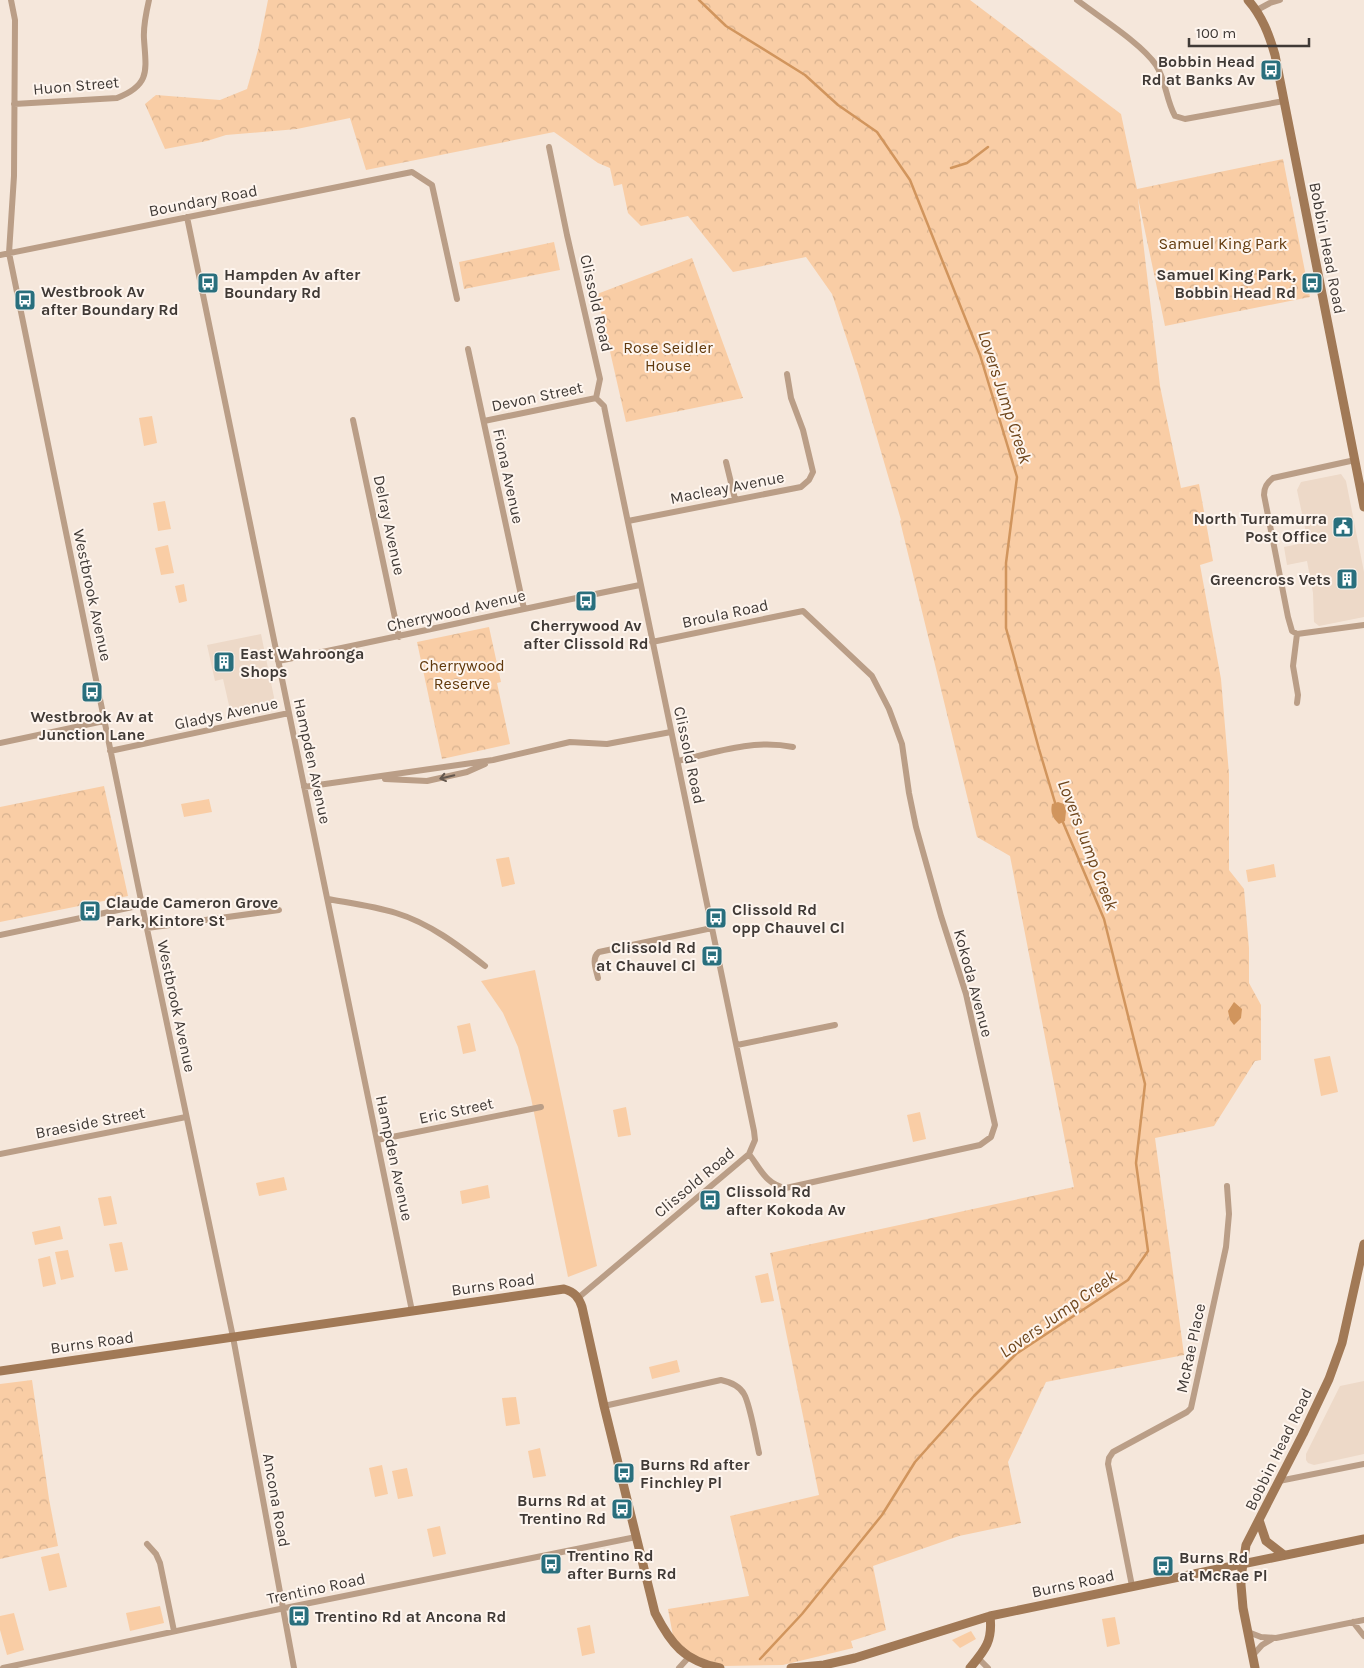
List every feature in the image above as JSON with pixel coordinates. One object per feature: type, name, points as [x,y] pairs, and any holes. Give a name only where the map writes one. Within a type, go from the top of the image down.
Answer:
[{"type":"main road","name":"Bobbin Head Road","points":[[1248,0],[1257,10],[1270,37],[1364,507]]},
{"type":"main road","name":"Bobbin Head Road","points":[[1255,1668],[1241,1585],[1246,1545],[1303,1434],[1336,1361],[1362,1265],[1364,1244]]},
{"type":"main road","name":"Burns Road","points":[[0,1371],[564,1290],[570,1291],[578,1298]]},
{"type":"main road","points":[[578,1298],[582,1308],[655,1613],[668,1638],[689,1657],[704,1665],[720,1668]]},
{"type":"main road","points":[[1259,1520],[1266,1540],[1284,1555]]},
{"type":"main road","name":"Burns Road","points":[[791,1668],[824,1665],[855,1658],[990,1616],[1364,1539]]},
{"type":"main road","points":[[970,1668],[990,1639],[992,1629],[990,1616]]},
{"type":"street","name":"Westbrook Avenue","points":[[11,0],[14,20],[14,176],[9,253],[142,906],[233,1337]]},
{"type":"street","name":"Huon Street","points":[[14,104],[117,98],[130,93],[144,80],[146,69],[144,37],[149,0]]},
{"type":"street","points":[[1077,0],[1142,50],[1156,65],[1164,83],[1170,107],[1175,116],[1185,119],[1284,101]]},
{"type":"street","points":[[1257,10],[1280,0]]},
{"type":"street","name":"Clissold Road","points":[[549,147],[600,378],[596,398],[604,406],[754,1131],[754,1140],[749,1154],[578,1298]]},
{"type":"street","name":"Boundary Road","points":[[0,255],[412,172],[432,185],[457,299]]},
{"type":"street","name":"Hampden Avenue","points":[[187,217],[412,1311]]},
{"type":"street","name":"Fiona Avenue","points":[[468,349],[524,608]]},
{"type":"street","name":"Macleay Avenue","points":[[628,521],[801,487],[809,480],[813,472],[803,430],[791,398],[787,374]]},
{"type":"street","name":"Devon Street","points":[[484,421],[596,398]]},
{"type":"street","name":"Delray Avenue","points":[[353,420],[400,637]]},
{"type":"street","points":[[1355,460],[1280,475],[1268,482],[1264,489],[1292,630],[1297,634],[1364,625]]},
{"type":"street","points":[[726,462],[735,499]]},
{"type":"street","name":"Cherrywood Avenue","points":[[278,661],[400,637],[524,608],[640,585]]},
{"type":"street","name":"Broula Road","points":[[652,642],[803,611]]},
{"type":"street","name":"Kokoda Avenue","points":[[749,1154],[763,1176],[773,1184],[786,1188],[980,1145],[991,1137],[995,1126],[966,994],[941,916],[916,826],[908,793],[902,744],[889,709],[872,676],[803,611]]},
{"type":"street","points":[[1297,634],[1292,666],[1298,695],[1297,703]]},
{"type":"street","name":"Gladys Avenue","points":[[110,750],[289,713]]},
{"type":"street","points":[[0,743],[104,722]]},
{"type":"street","points":[[304,786],[493,760],[570,742],[607,744],[671,732]]},
{"type":"street","points":[[678,761],[743,746],[778,744],[792,747]]},
{"type":"street","points":[[368,778],[427,781],[467,772],[493,760]]},
{"type":"street","points":[[328,899],[397,913],[427,926],[485,966]]},
{"type":"street","points":[[0,934],[142,906]]},
{"type":"street","points":[[147,928],[237,914],[278,910]]},
{"type":"street","points":[[598,978],[594,958],[599,952],[712,928]]},
{"type":"street","points":[[737,1045],[835,1025]]},
{"type":"street","name":"Eric Street","points":[[377,1140],[540,1107]]},
{"type":"street","name":"Braeside Street","points":[[0,1154],[186,1117]]},
{"type":"street","name":"McRae Place","points":[[1132,1586],[1108,1464],[1109,1458],[1113,1452],[1187,1412],[1191,1408],[1226,1246],[1229,1214],[1227,1186]]},
{"type":"street","name":"Ancona Road","points":[[233,1337],[294,1668]]},
{"type":"street","points":[[604,1406],[721,1380],[729,1382],[746,1396],[759,1453]]},
{"type":"street","points":[[1279,1481],[1364,1464]]},
{"type":"street","name":"Trentino Road","points":[[2,1668],[636,1537]]},
{"type":"street","points":[[147,1544],[160,1563],[174,1631]]},
{"type":"street","points":[[1253,1655],[1262,1645],[1276,1638],[1364,1620]]},
{"type":"street","points":[[1353,1622],[1364,1636]]},
{"type":"street","points":[[1248,1632],[1261,1637],[1276,1638]]},
{"type":"street","points":[[679,1668],[689,1657]]},
{"type":"street","points":[[978,1658],[988,1668]]},
{"type":"shaded area","points":[[1341,474],[1346,481],[1364,572],[1364,617],[1319,626],[1314,622],[1313,593],[1307,561],[1287,565],[1284,547],[1308,542],[1297,490],[1301,482]]},
{"type":"shaded area","points":[[261,634],[275,702],[273,705],[231,714],[223,679],[215,681],[207,645]]},
{"type":"shaded area","points":[[1058,802],[1064,804],[1066,811],[1065,821],[1059,824],[1051,810],[1052,804]]},
{"type":"shaded area","points":[[1234,1002],[1242,1009],[1241,1018],[1234,1025],[1230,1020],[1228,1011]]},
{"type":"shaded area","points":[[1364,1381],[1364,1454],[1314,1465],[1308,1463],[1306,1454],[1340,1386]]},
{"type":"green space","name":"Samuel King Park","points":[[268,0],[970,0],[1121,114],[1137,189],[1283,159],[1310,297],[1165,326],[1138,198],[1160,386],[1181,488],[1199,484],[1213,561],[1200,565],[1221,679],[1229,774],[1229,870],[1244,889],[1249,948],[1249,983],[1261,1005],[1261,1060],[1255,1061],[1214,1126],[1155,1138],[1184,1355],[1046,1382],[1008,1462],[1021,1523],[959,1536],[873,1566],[886,1630],[851,1641],[853,1648],[783,1665],[723,1666],[685,1652],[673,1636],[668,1609],[749,1596],[730,1516],[819,1495],[770,1253],[1074,1187],[1010,856],[977,837],[901,520],[858,373],[832,294],[806,257],[733,272],[688,216],[641,226],[628,213],[622,184],[614,186],[610,168],[598,163],[554,132],[366,170],[350,118],[297,129],[226,135],[207,141],[165,149],[145,104],[156,95],[220,100],[247,89],[258,50]]},
{"type":"green space","points":[[554,242],[560,270],[464,289],[459,262]]},
{"type":"green space","name":"Rose Seidler House","points":[[692,258],[743,398],[626,422],[597,294]]},
{"type":"green space","points":[[152,416],[157,443],[144,446],[139,418]]},
{"type":"green space","points":[[165,501],[171,529],[158,531],[153,503]]},
{"type":"green space","points":[[168,545],[174,573],[161,575],[155,548]]},
{"type":"green space","points":[[184,584],[187,601],[179,603],[175,586]]},
{"type":"green space","name":"Cherrywood Reserve","points":[[489,627],[501,682],[497,683],[510,744],[442,759],[417,642]]},
{"type":"green space","points":[[104,786],[128,896],[0,922],[0,807]]},
{"type":"green space","points":[[209,799],[212,812],[184,817],[181,804]]},
{"type":"green space","points":[[509,857],[515,884],[502,887],[496,859]]},
{"type":"green space","points":[[1274,864],[1276,877],[1248,882],[1246,870]]},
{"type":"green space","points":[[535,970],[597,1266],[568,1277],[531,1098],[518,1047],[503,1013],[481,981]]},
{"type":"green space","points":[[470,1023],[476,1051],[463,1054],[457,1026]]},
{"type":"green space","points":[[1330,1056],[1338,1092],[1321,1096],[1314,1059]]},
{"type":"green space","points":[[626,1107],[631,1135],[618,1137],[613,1110]]},
{"type":"green space","points":[[920,1112],[926,1139],[913,1142],[907,1115]]},
{"type":"green space","points":[[284,1177],[287,1190],[259,1196],[256,1183]]},
{"type":"green space","points":[[488,1185],[490,1198],[462,1204],[460,1191]]},
{"type":"green space","points":[[111,1196],[117,1224],[104,1226],[98,1198]]},
{"type":"green space","points":[[60,1226],[63,1239],[35,1245],[32,1232]]},
{"type":"green space","points":[[122,1242],[128,1270],[115,1272],[109,1244]]},
{"type":"green space","points":[[68,1250],[74,1277],[61,1280],[55,1252]]},
{"type":"green space","points":[[50,1256],[56,1284],[43,1287],[38,1259]]},
{"type":"green space","points":[[768,1273],[774,1301],[761,1303],[755,1276]]},
{"type":"green space","points":[[677,1360],[680,1372],[652,1379],[649,1367]]},
{"type":"green space","points":[[32,1380],[49,1499],[58,1546],[0,1559],[0,1384]]},
{"type":"green space","points":[[516,1397],[520,1424],[506,1426],[502,1398]]},
{"type":"green space","points":[[540,1448],[546,1476],[533,1478],[528,1451]]},
{"type":"green space","points":[[382,1465],[388,1494],[375,1497],[369,1468]]},
{"type":"green space","points":[[407,1468],[413,1496],[398,1499],[392,1471]]},
{"type":"green space","points":[[440,1526],[446,1554],[433,1557],[427,1529]]},
{"type":"green space","points":[[59,1553],[67,1587],[49,1591],[41,1557]]},
{"type":"green space","points":[[160,1606],[164,1623],[130,1631],[126,1613]]},
{"type":"green space","points":[[14,1613],[24,1650],[7,1655],[0,1630],[0,1616]]},
{"type":"green space","points":[[1115,1617],[1120,1644],[1107,1647],[1102,1619]]},
{"type":"green space","points":[[590,1625],[595,1653],[582,1656],[577,1628]]},
{"type":"green space","points":[[971,1631],[976,1639],[960,1648],[952,1640]]},
{"type":"waterway","name":"Lovers Jump Creek","points":[[699,0],[726,26],[805,75],[838,105],[877,132],[910,180],[980,355],[1017,477],[1006,563],[1006,628],[1056,806]]},
{"type":"waterway","points":[[951,168],[967,163],[988,147]]},
{"type":"waterway","name":"Lovers Jump Creek","points":[[760,1659],[802,1614],[882,1515],[915,1462],[974,1396],[1016,1354],[1128,1280],[1148,1251],[1136,1163],[1145,1084],[1104,919],[1062,820]]},
{"type":"place","name":"Bobbin Head Rd at Banks Av","points":[[1271,70]]},
{"type":"place","name":"Hampden Av after Boundary Rd","points":[[208,283]]},
{"type":"place","name":"Samuel King Park, Bobbin Head Rd","points":[[1312,283]]},
{"type":"place","name":"Westbrook Av after Boundary Rd","points":[[25,300]]},
{"type":"place","name":"North Turramurra Post Office","points":[[1343,527]]},
{"type":"place","name":"Greencross Vets","points":[[1347,579]]},
{"type":"place","name":"Cherrywood Av after Clissold Rd","points":[[586,601]]},
{"type":"place","name":"East Wahroonga Shops","points":[[224,662]]},
{"type":"place","name":"Westbrook Av at Junction Lane","points":[[92,692]]},
{"type":"place","name":"Claude Cameron Grove Park, Kintore St","points":[[90,911]]},
{"type":"place","name":"Clissold Rd opp Chauvel Cl","points":[[716,918]]},
{"type":"place","name":"Clissold Rd at Chauvel Cl","points":[[712,956]]},
{"type":"place","name":"Clissold Rd after Kokoda Av","points":[[710,1200]]},
{"type":"place","name":"Burns Rd after Finchley Pl","points":[[624,1473]]},
{"type":"place","name":"Burns Rd at Trentino Rd","points":[[622,1509]]},
{"type":"place","name":"Trentino Rd after Burns Rd","points":[[551,1564]]},
{"type":"place","name":"Burns Rd at McRae Pl","points":[[1163,1566]]},
{"type":"place","name":"Trentino Rd at Ancona Rd","points":[[299,1616]]}]
